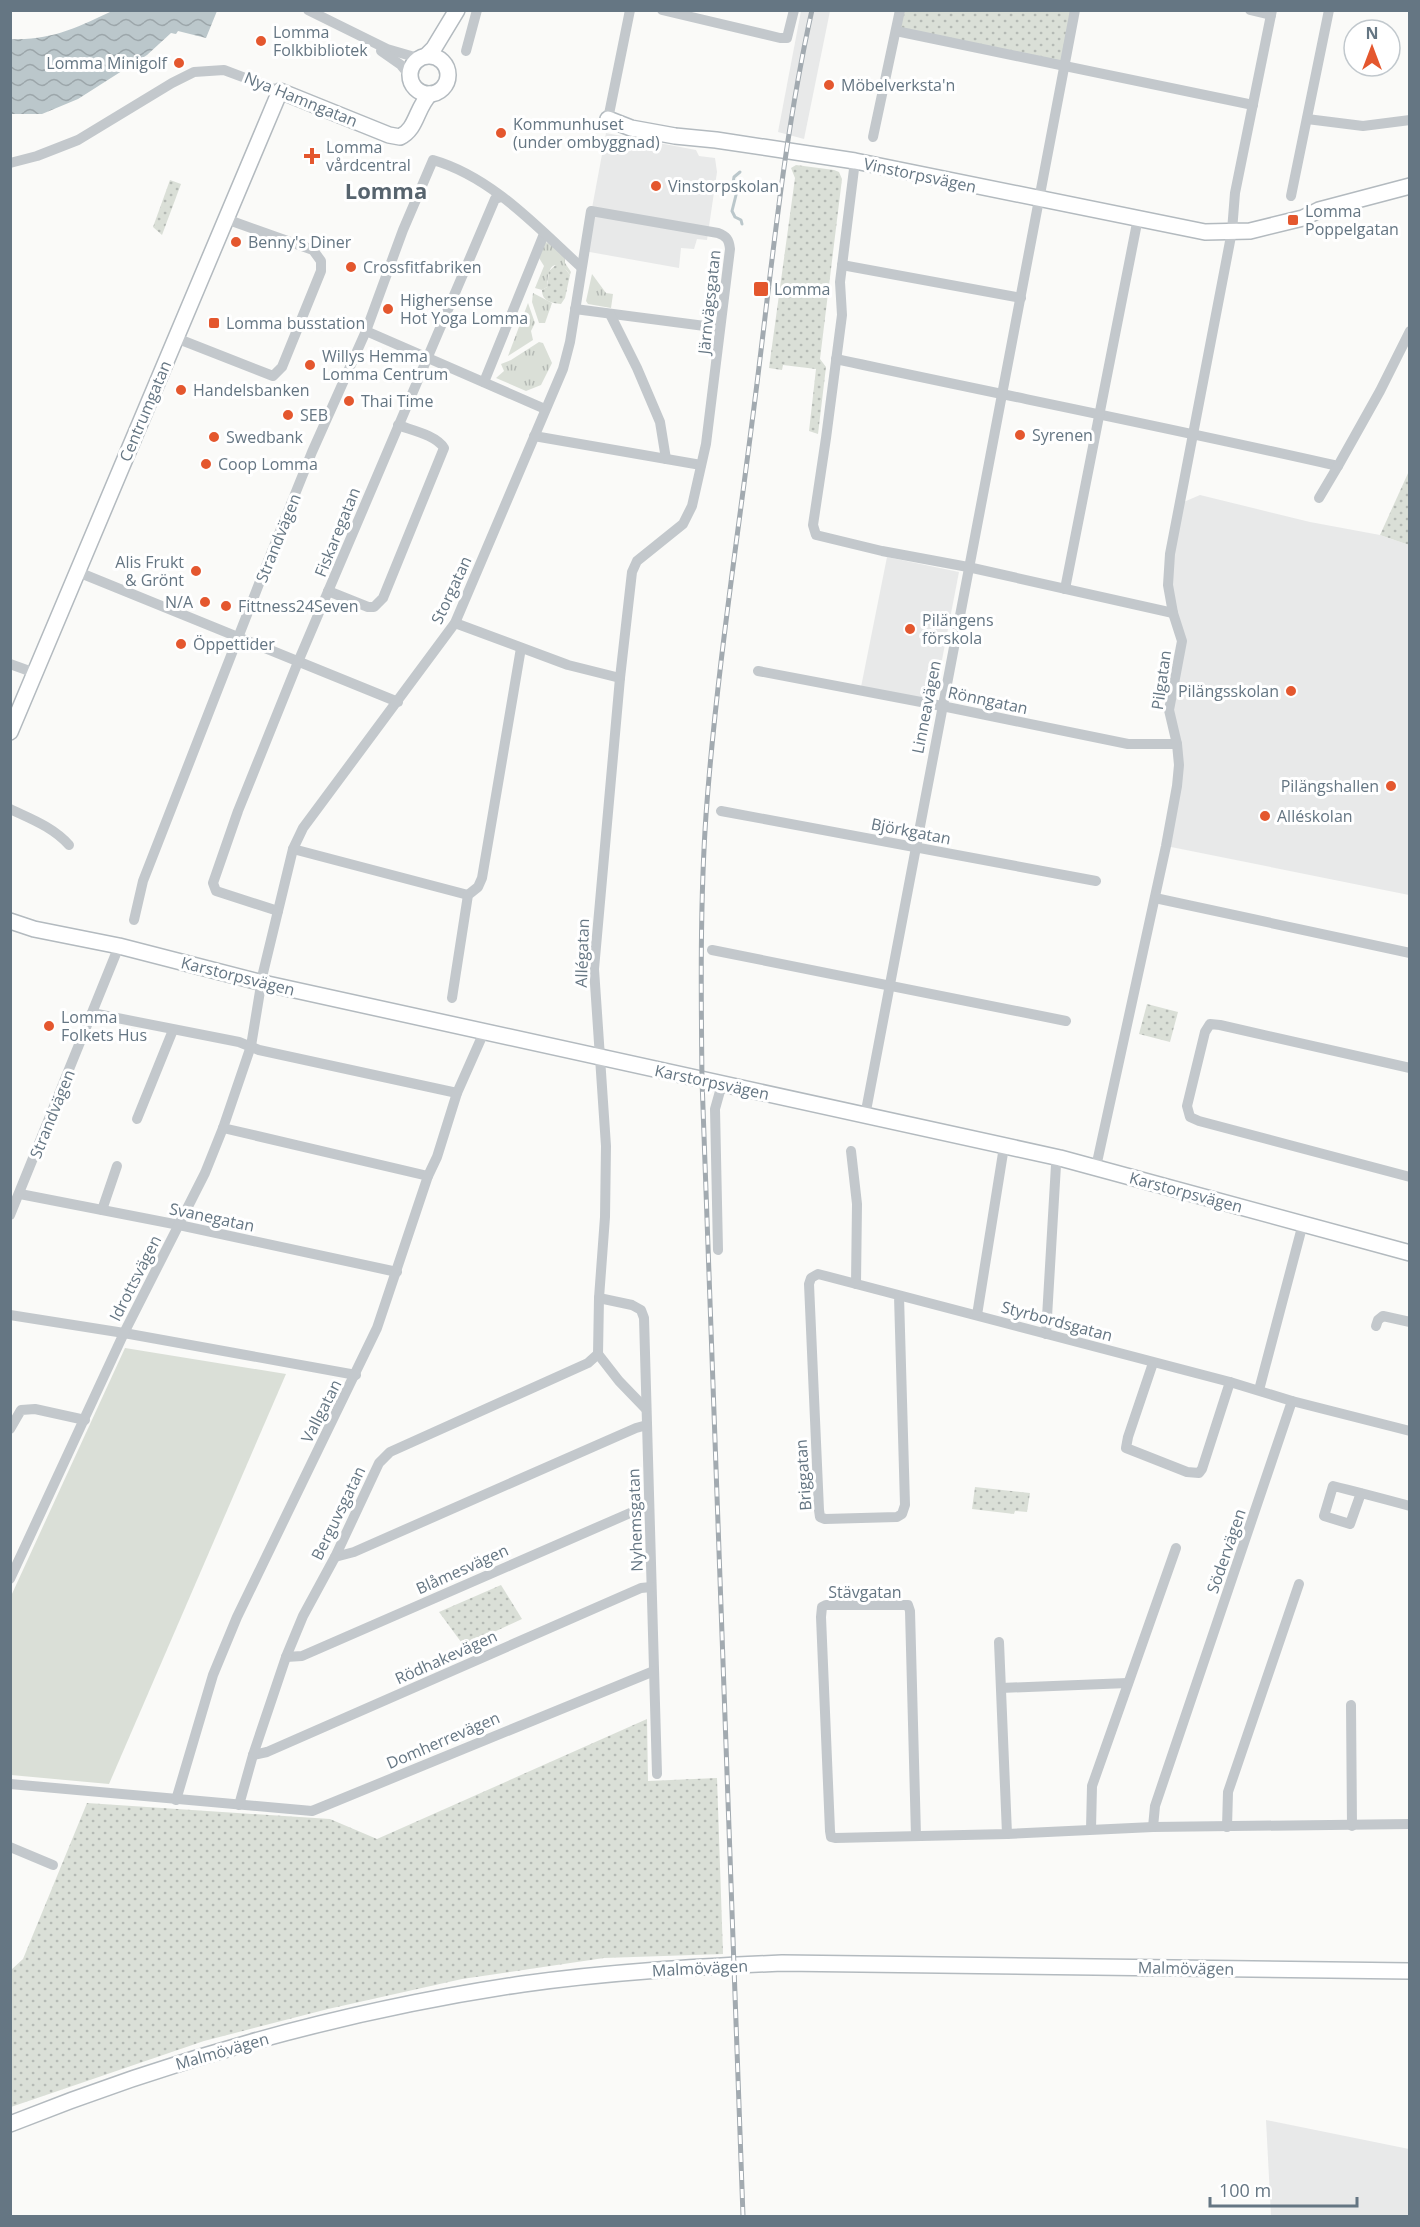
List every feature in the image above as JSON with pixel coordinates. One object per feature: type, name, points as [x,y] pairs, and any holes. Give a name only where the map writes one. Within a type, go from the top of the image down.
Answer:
[{"type":"street","points":[[466,51],[477,10]]},
{"type":"street","points":[[608,119],[630,10]]},
{"type":"street","points":[[662,10],[780,38],[787,38],[794,10]]},
{"type":"street","points":[[873,137],[900,10]]},
{"type":"street","name":"Linneavägen","points":[[864,1116],[1075,10]]},
{"type":"street","points":[[1250,10],[1272,13]]},
{"type":"street","points":[[1291,196],[1329,10]]},
{"type":"street","points":[[311,11],[387,49],[422,57],[432,56],[444,61],[449,70],[446,84],[436,93],[419,86],[400,65],[358,36]]},
{"type":"street","name":"Pilgatan","points":[[1096,1167],[1177,786],[1179,765],[1177,744],[1169,710],[1182,641],[1173,613],[1168,585],[1174,527],[1232,231],[1235,193],[1272,13]]},
{"type":"street","points":[[419,86],[413,66],[434,48],[454,16]]},
{"type":"street","points":[[444,61],[454,16]]},
{"type":"street","points":[[896,31],[1253,105]]},
{"type":"street","name":"Nya Hamngatan","points":[[10,162],[37,156],[78,140],[194,72],[224,70],[389,135],[400,137],[411,130],[422,102],[419,86]]},
{"type":"street","name":"Centrumgatan","points":[[10,732],[280,91]]},
{"type":"street","name":"Vinstorpsvägen","points":[[608,119],[631,128],[675,136],[855,161],[1205,232],[1232,231],[1300,211],[1319,210],[1410,186]]},
{"type":"street","points":[[1307,119],[1363,126],[1410,120]]},
{"type":"street","name":"Strandvägen","points":[[134,920],[143,881],[238,637],[312,452],[366,331],[403,230],[433,160],[446,164],[472,178],[501,197]]},
{"type":"street","points":[[855,161],[840,282],[842,315],[813,525],[816,535],[1173,613]]},
{"type":"street","points":[[501,197],[512,204],[581,267]]},
{"type":"street","name":"Fiskaregatan","points":[[278,911],[216,891],[213,883],[238,811],[298,662],[495,199],[501,197]]},
{"type":"street","name":"Storgatan","points":[[263,983],[293,849],[303,828],[455,623],[563,369],[570,342],[591,211]]},
{"type":"street","name":"Järnvägsgatan","points":[[591,211],[718,233],[725,236],[729,242],[708,433],[692,506]]},
{"type":"street","points":[[1065,589],[1138,218]]},
{"type":"street","points":[[176,338],[273,376],[282,367],[321,271],[321,261],[313,250],[226,219]]},
{"type":"street","points":[[484,382],[544,234]]},
{"type":"street","points":[[842,265],[1021,298]]},
{"type":"street","points":[[575,309],[720,328]]},
{"type":"street","points":[[610,314],[638,368],[660,422],[666,459]]},
{"type":"street","points":[[366,331],[545,409]]},
{"type":"street","points":[[1319,498],[1380,391],[1410,331]]},
{"type":"street","points":[[836,359],[1193,433],[1338,466]]},
{"type":"street","points":[[328,591],[369,607],[374,607],[383,598],[444,448],[432,438],[398,425]]},
{"type":"street","points":[[534,436],[701,465]]},
{"type":"street","name":"Allégatan","points":[[598,1354],[606,1146],[594,969],[620,678],[632,572],[637,561],[683,524],[692,506]]},
{"type":"street","points":[[78,572],[398,702]]},
{"type":"street","points":[[455,623],[568,665],[620,678]]},
{"type":"street","points":[[452,998],[468,895],[478,887],[482,878],[521,648]]},
{"type":"street","points":[[10,664],[35,673]]},
{"type":"street","name":"Rönngatan","points":[[758,671],[1128,744],[1177,744]]},
{"type":"street","points":[[10,809],[48,827],[69,845]]},
{"type":"street","name":"Björkgatan","points":[[721,811],[1096,881]]},
{"type":"street","points":[[293,849],[468,895]]},
{"type":"street","points":[[1155,898],[1410,953]]},
{"type":"street","name":"Karstorpsvägen","points":[[12,921],[34,929],[119,946],[263,983],[1096,1167],[1410,1253]]},
{"type":"street","name":"Strandvägen","points":[[10,1215],[119,946]]},
{"type":"street","points":[[712,950],[1066,1021]]},
{"type":"street","name":"Idrottsvägen","points":[[10,1579],[124,1333],[205,1173],[252,1046],[263,983]]},
{"type":"street","points":[[92,1013],[252,1046],[259,1050],[457,1093]]},
{"type":"street","points":[[1410,1068],[1210,1024],[1205,1032],[1186,1106],[1190,1118],[1199,1121],[1410,1177]]},
{"type":"street","points":[[137,1119],[173,1030]]},
{"type":"street","name":"Vallgatan","points":[[176,1800],[213,1675],[237,1617],[377,1328],[428,1176],[437,1158],[457,1093],[484,1032]]},
{"type":"street","points":[[718,1250],[715,1109],[722,1084]]},
{"type":"street","points":[[223,1128],[428,1176]]},
{"type":"street","points":[[851,1151],[857,1211],[856,1284]]},
{"type":"street","points":[[977,1315],[1003,1153]]},
{"type":"street","points":[[1046,1334],[1056,1165]]},
{"type":"street","points":[[102,1210],[117,1166]]},
{"type":"street","name":"Svanegatan","points":[[16,1200],[102,1210],[397,1272]]},
{"type":"street","points":[[1259,1390],[1301,1231]]},
{"type":"street","name":"Styrbordsgatan","points":[[814,1275],[822,1274],[1230,1382],[1292,1401]]},
{"type":"street","name":"Briggatan","points":[[814,1275],[809,1284],[819,1510],[820,1516],[825,1519],[897,1516],[902,1514],[905,1505],[899,1296]]},
{"type":"street","name":"Nyhemsgatan","points":[[599,1298],[632,1305],[641,1310],[644,1318],[657,1774]]},
{"type":"street","points":[[10,1315],[356,1375]]},
{"type":"street","points":[[1376,1326],[1378,1320],[1383,1316],[1410,1322]]},
{"type":"street","points":[[598,1354],[619,1381],[646,1409]]},
{"type":"street","name":"Berguvsgatan","points":[[239,1805],[286,1657],[303,1616],[379,1463],[390,1452],[588,1363],[598,1354]]},
{"type":"street","points":[[1153,1363],[1126,1448],[1187,1472],[1199,1473],[1202,1469],[1230,1382]]},
{"type":"street","points":[[1292,1401],[1410,1431]]},
{"type":"street","name":"Södervägen","points":[[1153,1827],[1155,1806],[1292,1401]]},
{"type":"street","points":[[10,1429],[21,1410],[34,1409],[85,1420]]},
{"type":"street","points":[[334,1557],[354,1552],[647,1425]]},
{"type":"street","points":[[1361,1493],[1410,1506]]},
{"type":"street","name":"Blåmesvägen","points":[[286,1657],[302,1656],[636,1509],[649,1507]]},
{"type":"street","points":[[1091,1829],[1092,1786],[1176,1548]]},
{"type":"street","points":[[1227,1827],[1228,1792],[1299,1584]]},
{"type":"street","name":"Rödhakevägen","points":[[253,1755],[267,1752],[641,1588],[651,1587]]},
{"type":"street","name":"Stävgatan","points":[[826,1605],[908,1605],[916,1836],[831,1837],[822,1607],[826,1605]]},
{"type":"street","points":[[999,1642],[1007,1834]]},
{"type":"street","name":"Domherrevägen","points":[[10,1784],[312,1811],[654,1671]]},
{"type":"street","points":[[1001,1688],[1128,1683]]},
{"type":"street","points":[[1350,1705],[1352,1826]]},
{"type":"street","points":[[916,1836],[1153,1827],[1410,1824]]},
{"type":"street","points":[[10,1847],[52,1865]]},
{"type":"street","name":"Malmövägen","points":[[10,2124],[225,2049],[355,2016],[522,1984],[606,1974],[782,1963],[1410,1971]]},
{"type":"shaded area","points":[[801,11],[830,11],[804,139],[778,132]]},
{"type":"shaded area","name":"Vinstorpskolan","points":[[606,133],[696,150],[699,156],[715,158],[717,172],[707,240],[697,239],[694,249],[681,248],[679,268],[584,251]]},
{"type":"shaded area","name":"Pilängsskolan","points":[[1200,495],[1310,522],[1380,535],[1409,545],[1409,895],[1166,846],[1177,786],[1169,710],[1182,641],[1168,585],[1179,504]]},
{"type":"shaded area","name":"Pilängens förskola","points":[[887,557],[959,572],[935,696],[928,700],[861,687]]},
{"type":"shaded area","points":[[1266,2120],[1409,2149],[1409,2216],[1271,2216]]},
{"type":"green space","points":[[904,11],[1072,11],[1063,63],[900,28]]},
{"type":"green space","points":[[796,165],[834,170],[839,172],[842,179],[820,359],[826,367],[818,434],[809,431],[816,369],[783,365],[782,370],[769,368],[795,178],[791,168]]},
{"type":"green space","points":[[170,180],[181,184],[162,235],[153,227]]},
{"type":"green space","points":[[545,242],[565,257],[565,263],[571,272],[570,275],[559,265],[553,266],[548,275],[547,287],[542,290],[535,288],[544,266],[539,258]]},
{"type":"green space","points":[[557,264],[563,266],[570,275],[565,298],[561,304],[545,299],[542,294],[542,290],[547,287],[549,271]]},
{"type":"green space","points":[[592,274],[606,293],[613,294],[611,308],[588,304],[586,301]]},
{"type":"green space","points":[[533,293],[552,303],[545,323],[539,323],[532,302]]},
{"type":"green space","points":[[528,303],[535,323],[531,331],[533,340],[508,356]]},
{"type":"green space","points":[[539,342],[543,343],[552,363],[541,385],[526,391],[496,378],[504,371],[501,364]]},
{"type":"green space","points":[[1409,471],[1409,545],[1380,535]]},
{"type":"green space","points":[[1147,1004],[1178,1012],[1170,1042],[1139,1034]]},
{"type":"green space","points":[[125,1348],[286,1374],[109,1784],[11,1775],[11,1596]]},
{"type":"green space","points":[[975,1487],[1030,1493],[1027,1512],[1015,1511],[1014,1514],[972,1509]]},
{"type":"green space","points":[[501,1585],[522,1619],[464,1646],[439,1612]]},
{"type":"green space","points":[[647,1719],[648,1781],[717,1778],[723,1954],[604,1958],[462,1979],[328,2009],[204,2041],[11,2107],[11,1970],[23,1959],[87,1803],[330,1819],[377,1839]]},
{"type":"water","points":[[114,10],[217,11],[206,38],[178,31],[176,34],[171,33],[147,55],[78,99],[42,114],[11,114],[11,39],[39,38],[64,32]]},
{"type":"waterway","points":[[740,172],[734,177],[733,183],[737,191],[732,211],[742,224]]},
{"type":"railway","points":[[743,2216],[702,1080],[703,881],[710,764],[727,610],[785,158],[812,10]]},
{"type":"place","name":"Lomma Folkbibliotek","points":[[261,41]]},
{"type":"place","name":"Lomma Minigolf","points":[[179,63]]},
{"type":"place","name":"Möbelverksta'n","points":[[829,85]]},
{"type":"place","name":"Kommunhuset (under ombyggnad)","points":[[501,133]]},
{"type":"place","name":"Lomma vårdcentral","points":[[312,156]]},
{"type":"place","name":"Vinstorpskolan","points":[[656,186]]},
{"type":"place","name":"Lomma Poppelgatan","points":[[1293,220]]},
{"type":"place","name":"Benny's Diner","points":[[236,242]]},
{"type":"place","name":"Crossfitfabriken","points":[[351,267]]},
{"type":"place","name":"Lomma","points":[[761,289]]},
{"type":"place","name":"Highersense Hot Yoga Lomma","points":[[388,309]]},
{"type":"place","name":"Lomma busstation","points":[[214,323]]},
{"type":"place","name":"Willys Hemma Lomma Centrum","points":[[310,365]]},
{"type":"place","name":"Handelsbanken","points":[[181,390]]},
{"type":"place","name":"Thai Time","points":[[349,401]]},
{"type":"place","name":"SEB","points":[[288,415]]},
{"type":"place","name":"Syrenen","points":[[1020,435]]},
{"type":"place","name":"Swedbank","points":[[214,437]]},
{"type":"place","name":"Coop Lomma","points":[[206,464]]},
{"type":"place","name":"Alis Frukt & Grönt","points":[[196,571]]},
{"type":"place","name":"N/A","points":[[205,602]]},
{"type":"place","name":"Fittness24Seven","points":[[226,606]]},
{"type":"place","name":"Pilängens förskola","points":[[910,629]]},
{"type":"place","name":"Öppettider","points":[[181,644]]},
{"type":"place","name":"Pilängsskolan","points":[[1291,691]]},
{"type":"place","name":"Pilängshallen","points":[[1391,786]]},
{"type":"place","name":"Alléskolan","points":[[1265,816]]},
{"type":"place","name":"Lomma Folkets Hus","points":[[49,1026]]},
{"type":"district","name":"Lomma","points":[[386,190]]}]
